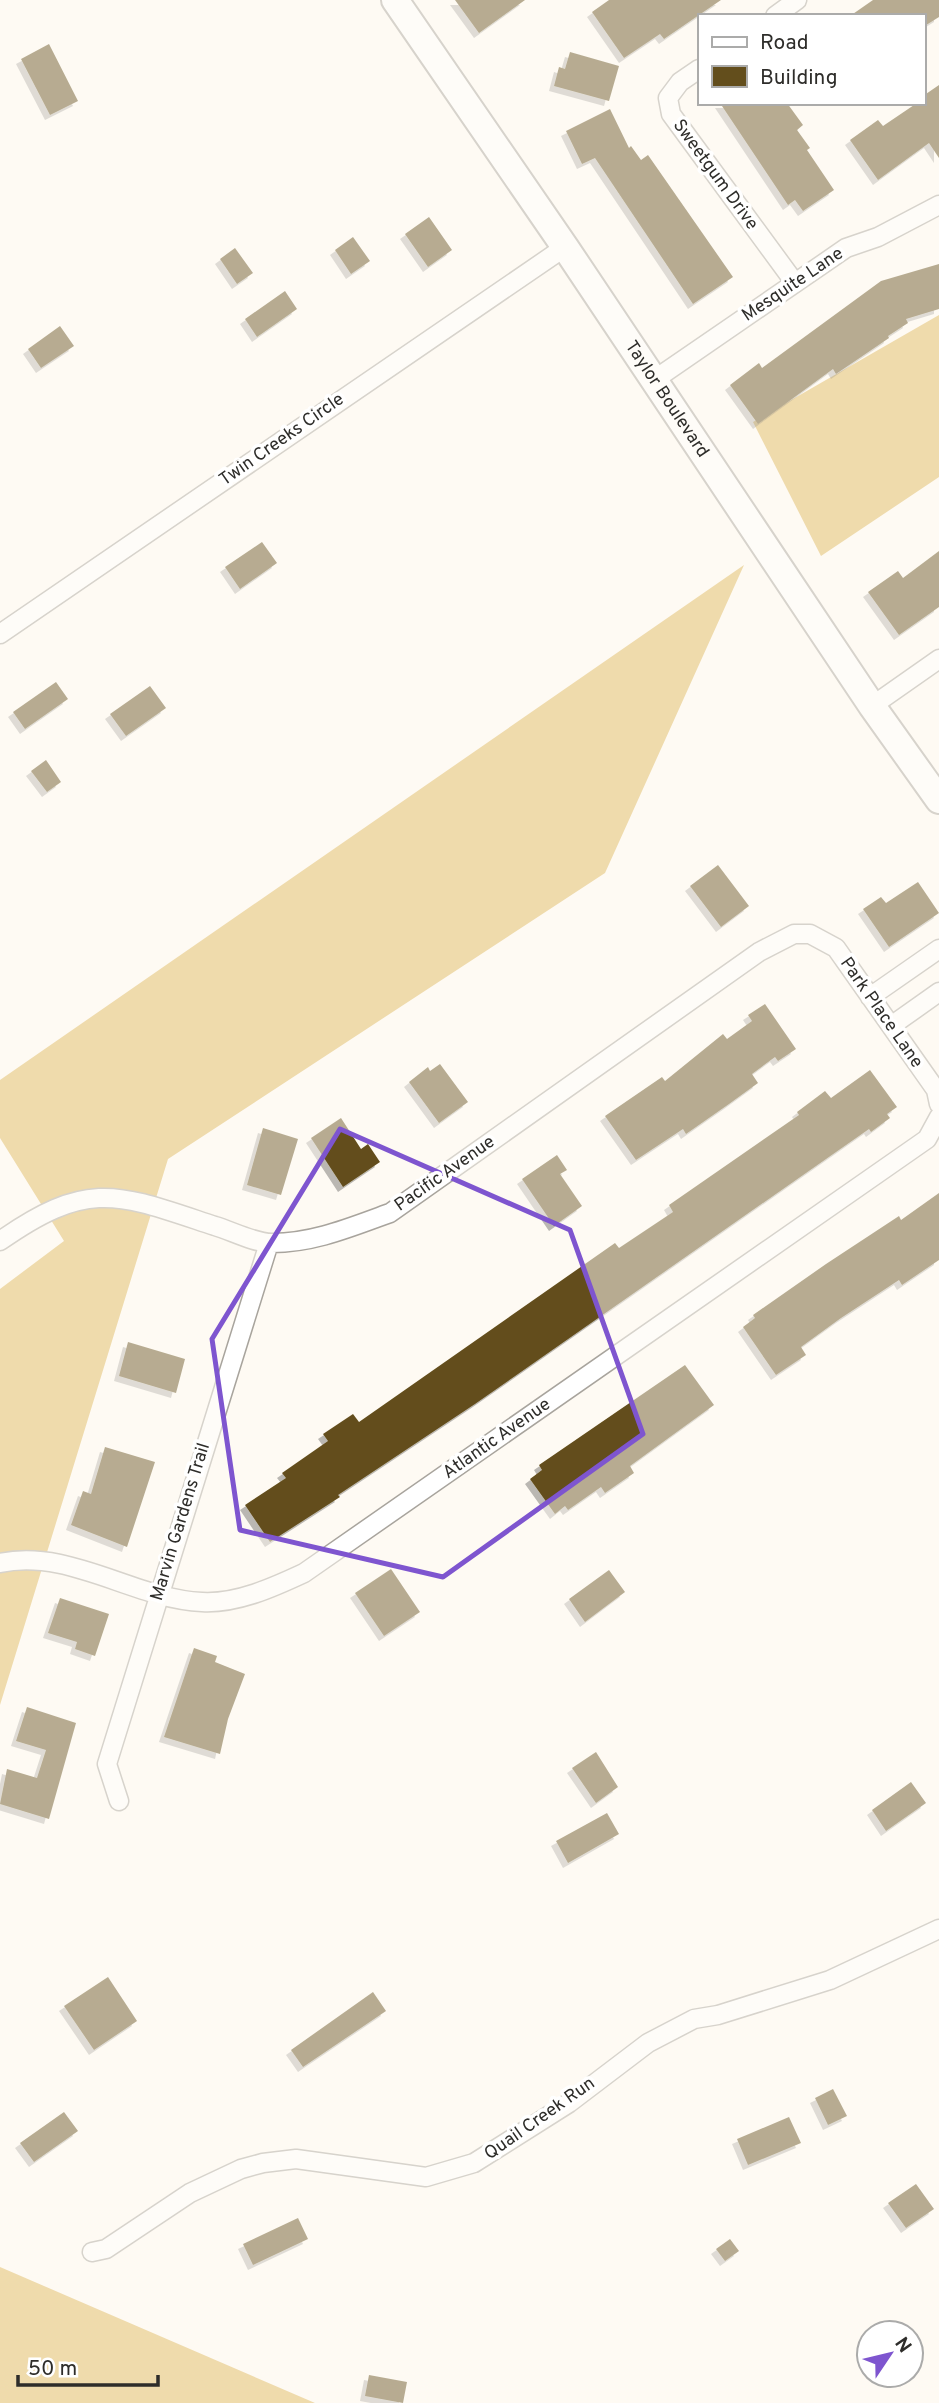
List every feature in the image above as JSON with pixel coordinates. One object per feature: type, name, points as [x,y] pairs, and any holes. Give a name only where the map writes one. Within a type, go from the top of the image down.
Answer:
[{"type":"street","name":"Taylor Boulevard","points":[[395,0],[565,247],[872,706],[939,800]]},
{"type":"street","points":[[778,14],[797,0]]},
{"type":"street","name":"Sweetgum Drive","points":[[698,70],[680,82],[668,98],[671,114],[795,283]]},
{"type":"street","name":"Mesquite Lane","points":[[654,380],[846,248],[878,237],[939,205]]},
{"type":"street","name":"Twin Creeks Circle","points":[[0,634],[565,247]]},
{"type":"street","points":[[872,706],[939,659]]},
{"type":"street","name":"Pacific Avenue","points":[[0,1241],[51,1208],[99,1197],[120,1198],[157,1207],[269,1243],[320,1239],[390,1213],[759,952],[794,934],[810,934]]},
{"type":"street","name":"Park Place Lane","points":[[810,934],[836,948],[936,1090],[939,1104]]},
{"type":"street","points":[[870,997],[939,949]]},
{"type":"street","points":[[891,1026],[939,992]]},
{"type":"street","name":"Atlantic Avenue","points":[[0,1563],[42,1560],[159,1595],[204,1602],[262,1592],[304,1573],[928,1139],[939,1117]]},
{"type":"street","name":"Marvin Gardens Trail","points":[[120,1801],[107,1764],[269,1243]]},
{"type":"street","name":"Quail Creek Run","points":[[92,2252],[106,2249],[190,2193],[241,2169],[263,2163],[296,2159],[426,2178],[474,2163],[569,2102],[648,2043],[694,2019],[718,2015],[830,1980],[939,1928]]},
{"type":"highlighted area","points":[[340,1129],[570,1230],[643,1434],[443,1577],[240,1530],[212,1339]]},
{"type":"shaded area","points":[[939,315],[939,477],[821,556],[753,422]]},
{"type":"shaded area","points":[[744,565],[605,873],[168,1159],[0,1705],[0,1289],[64,1241],[0,1138],[0,1080]]},
{"type":"shaded area","points":[[0,2267],[315,2403],[0,2403]]},
{"type":"building","points":[[455,0],[525,0],[479,33]]},
{"type":"building","points":[[609,0],[721,0],[664,39],[660,34],[624,58],[592,12]]},
{"type":"building","points":[[873,0],[939,0],[939,17],[925,26],[925,14],[853,14]]},
{"type":"building","points":[[49,44],[78,101],[50,115],[21,59]]},
{"type":"building","points":[[570,52],[619,66],[609,101],[554,86],[559,67],[565,69]]},
{"type":"building","points":[[939,85],[939,158],[929,143],[878,180],[850,140],[878,120],[883,126],[914,105],[925,105],[925,95]]},
{"type":"building","points":[[721,105],[788,105],[803,125],[797,130],[834,190],[803,211],[795,200],[788,205]]},
{"type":"building","points":[[610,109],[629,148],[631,146],[641,160],[648,155],[733,277],[693,304],[595,158],[582,164],[566,131]]},
{"type":"building","points":[[429,217],[452,250],[428,267],[405,234]]},
{"type":"building","points":[[353,237],[370,261],[351,274],[335,250]]},
{"type":"building","points":[[235,248],[253,273],[237,284],[220,259]]},
{"type":"building","points":[[939,264],[939,309],[906,319],[908,323],[888,336],[889,338],[836,374],[833,369],[758,424],[730,385],[759,363],[762,368],[881,281]]},
{"type":"building","points":[[285,291],[297,309],[257,337],[245,319]]},
{"type":"building","points":[[60,326],[74,346],[41,368],[28,349]]},
{"type":"building","points":[[262,542],[277,563],[240,589],[225,567]]},
{"type":"building","points":[[939,551],[939,607],[899,635],[868,592],[898,571],[903,578]]},
{"type":"building","points":[[56,682],[68,699],[25,729],[13,712]]},
{"type":"building","points":[[150,686],[166,708],[126,736],[110,714]]},
{"type":"building","points":[[46,760],[61,782],[47,792],[31,771]]},
{"type":"building","points":[[718,865],[749,906],[721,927],[690,886]]},
{"type":"building","points":[[918,882],[939,913],[889,947],[863,909],[881,897],[886,903]]},
{"type":"building","points":[[765,1004],[796,1049],[778,1061],[775,1057],[752,1074],[758,1083],[686,1134],[683,1129],[636,1160],[605,1116],[662,1077],[665,1081],[723,1034],[727,1039],[752,1021],[748,1015]]},
{"type":"building","points":[[440,1064],[468,1102],[439,1123],[409,1082],[428,1067],[430,1071]]},
{"type":"building","points":[[870,1070],[897,1107],[887,1114],[890,1118],[871,1132],[869,1129],[475,1404],[270,1542],[245,1505],[286,1478],[282,1473],[328,1441],[323,1434],[353,1414],[359,1422],[615,1243],[619,1248],[673,1212],[669,1205],[799,1115],[797,1112],[825,1091],[831,1098]]},
{"type":"building","points":[[341,1118],[361,1149],[368,1144],[380,1162],[343,1187],[311,1138]]},
{"type":"building","points":[[263,1128],[298,1139],[281,1195],[247,1185]]},
{"type":"building","points":[[557,1155],[567,1170],[560,1174],[582,1206],[554,1226],[522,1179]]},
{"type":"building","points":[[939,1193],[939,1260],[902,1285],[899,1280],[841,1318],[801,1347],[806,1355],[776,1375],[743,1327],[755,1318],[753,1315],[899,1216],[901,1220]]},
{"type":"building","points":[[128,1342],[185,1359],[176,1393],[119,1376]]},
{"type":"building","points":[[685,1365],[714,1405],[630,1466],[634,1473],[605,1493],[601,1487],[568,1510],[565,1506],[555,1514],[530,1479],[542,1470],[539,1465]]},
{"type":"building","points":[[105,1447],[155,1462],[127,1547],[71,1525],[83,1491],[91,1494]]},
{"type":"building","points":[[391,1569],[420,1612],[384,1636],[355,1593]]},
{"type":"building","points":[[609,1570],[625,1592],[585,1622],[569,1599]]},
{"type":"building","points":[[60,1598],[109,1614],[95,1656],[75,1649],[77,1642],[48,1633]]},
{"type":"building","points":[[194,1648],[217,1656],[215,1662],[245,1674],[228,1719],[220,1754],[164,1737]]},
{"type":"building","points":[[27,1707],[76,1723],[49,1819],[0,1804],[7,1769],[37,1778],[46,1750],[16,1741]]},
{"type":"building","points":[[596,1752],[618,1787],[596,1803],[572,1768]]},
{"type":"building","points":[[911,1782],[926,1803],[886,1831],[872,1810]]},
{"type":"building","points":[[607,1813],[619,1834],[568,1863],[556,1841]]},
{"type":"building","points":[[108,1977],[137,2021],[94,2050],[64,2006]]},
{"type":"building","points":[[373,1992],[386,2011],[303,2067],[291,2050]]},
{"type":"building","points":[[833,2089],[847,2116],[828,2125],[815,2098]]},
{"type":"building","points":[[64,2112],[78,2131],[34,2162],[20,2143]]},
{"type":"building","points":[[789,2117],[801,2143],[748,2165],[737,2139]]},
{"type":"building","points":[[916,2184],[934,2209],[906,2228],[888,2203]]},
{"type":"building","points":[[298,2218],[308,2239],[253,2265],[243,2244]]},
{"type":"building","points":[[730,2239],[739,2251],[725,2261],[716,2249]]},
{"type":"building","points":[[369,2375],[407,2382],[403,2403],[365,2396]]}]
